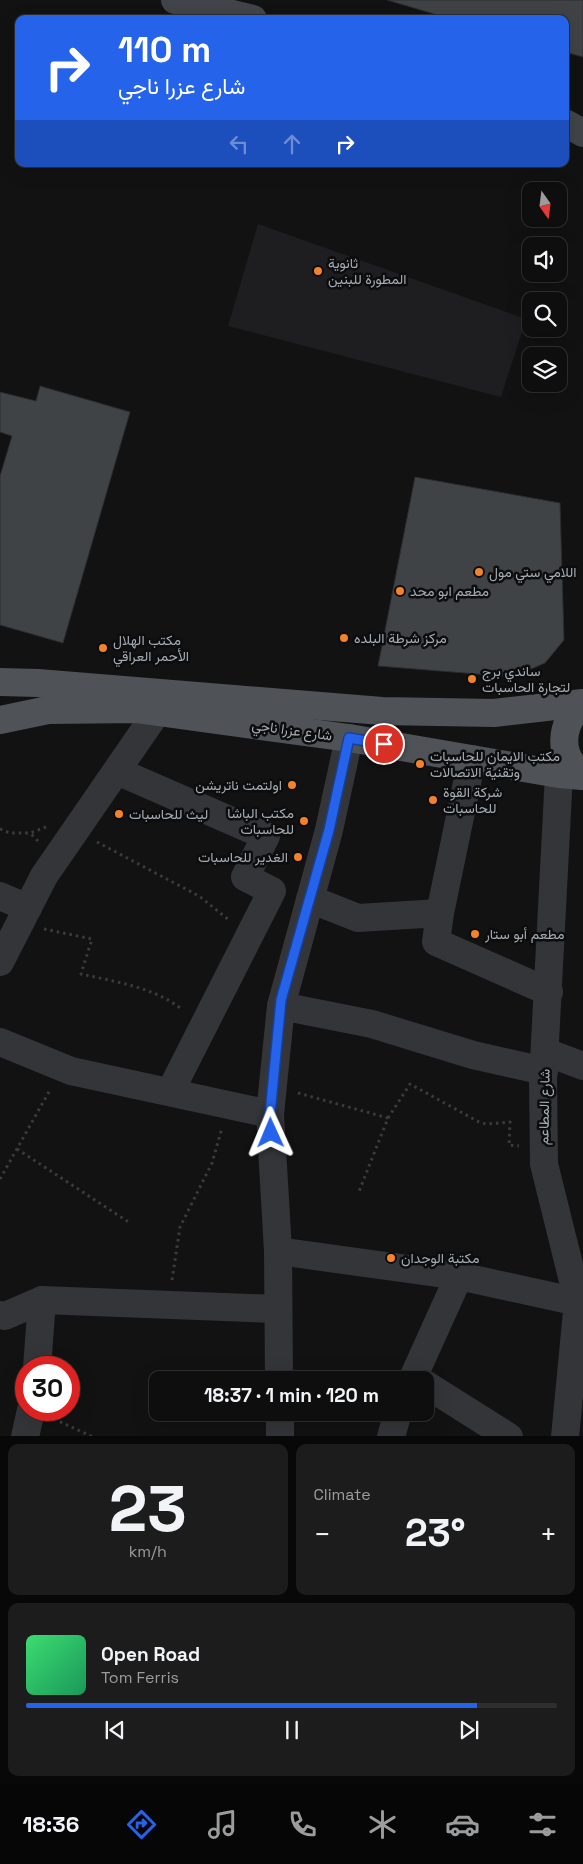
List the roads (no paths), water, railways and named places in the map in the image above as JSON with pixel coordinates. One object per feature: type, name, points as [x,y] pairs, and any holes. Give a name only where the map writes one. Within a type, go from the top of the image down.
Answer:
[{"type":"main road","name":"شارع عزرا ناجي","points":[[0,682],[38,683],[382,710],[494,713],[583,703]]},
{"type":"main road","points":[[575,775],[565,753],[563,739],[566,725],[572,712],[583,703]]},
{"type":"main road","name":"شارع عزرا ناجي","points":[[0,720],[58,710],[136,709],[349,738],[575,775]]},
{"type":"street","points":[[175,0],[237,15]]},
{"type":"street","points":[[569,126],[583,133]]},
{"type":"street","points":[[0,962],[44,876],[157,712]]},
{"type":"street","points":[[279,1371],[278,1251],[270,1114],[281,1006],[329,830],[349,738]]},
{"type":"street","points":[[472,759],[440,912],[436,942],[549,992]]},
{"type":"street","points":[[116,771],[266,836],[245,877],[272,891],[170,1092]]},
{"type":"street","name":"شارع المطاعم","points":[[565,1436],[580,1302],[544,1164],[545,1062],[549,992],[575,775]]},
{"type":"street","points":[[0,896],[24,916]]},
{"type":"street","points":[[310,899],[358,918],[440,912]]},
{"type":"street","points":[[281,1006],[372,1024],[473,1055],[583,1066]]},
{"type":"street","points":[[0,1042],[63,1068],[270,1114]]},
{"type":"street","points":[[278,1251],[459,1276],[580,1302]]},
{"type":"street","points":[[421,1371],[459,1276]]},
{"type":"street","points":[[0,1315],[5,1316],[42,1300],[277,1309]]},
{"type":"street","points":[[38,1356],[42,1300]]},
{"type":"street","points":[[434,1390],[509,1436]]},
{"type":"street","points":[[24,1436],[36,1421]]},
{"type":"street","points":[[280,1421],[280,1436]]},
{"type":"street","points":[[391,1436],[395,1421]]},
{"type":"place","name":"ثانوية المطورة للبنين","points":[[318,271]]},
{"type":"place","name":"اللامي ستي مول","points":[[479,572]]},
{"type":"place","name":"مطعم ابو محد","points":[[400,591]]},
{"type":"place","name":"مركز شرطة البلده","points":[[344,638]]},
{"type":"place","name":"مكتب الهلال الأحمر العراقي","points":[[103,648]]},
{"type":"place","name":"ساندي برج لتجارة الحاسبات","points":[[472,679]]},
{"type":"place","name":"مكتب الايمان للحاسبات وتقنية الاتصالات","points":[[420,764]]},
{"type":"place","name":"اولتمت ناتريشن","points":[[292,785]]},
{"type":"place","name":"شركة القوة للحاسبات","points":[[433,800]]},
{"type":"place","name":"ليث للحاسبات","points":[[119,814]]},
{"type":"place","name":"مكتب الباشا للحاسبات","points":[[304,821]]},
{"type":"place","name":"الغدير للحاسبات","points":[[298,857]]},
{"type":"place","name":"مطعم أبو ستار","points":[[475,934]]},
{"type":"place","name":"مكتبة الوجدان","points":[[391,1258]]}]
